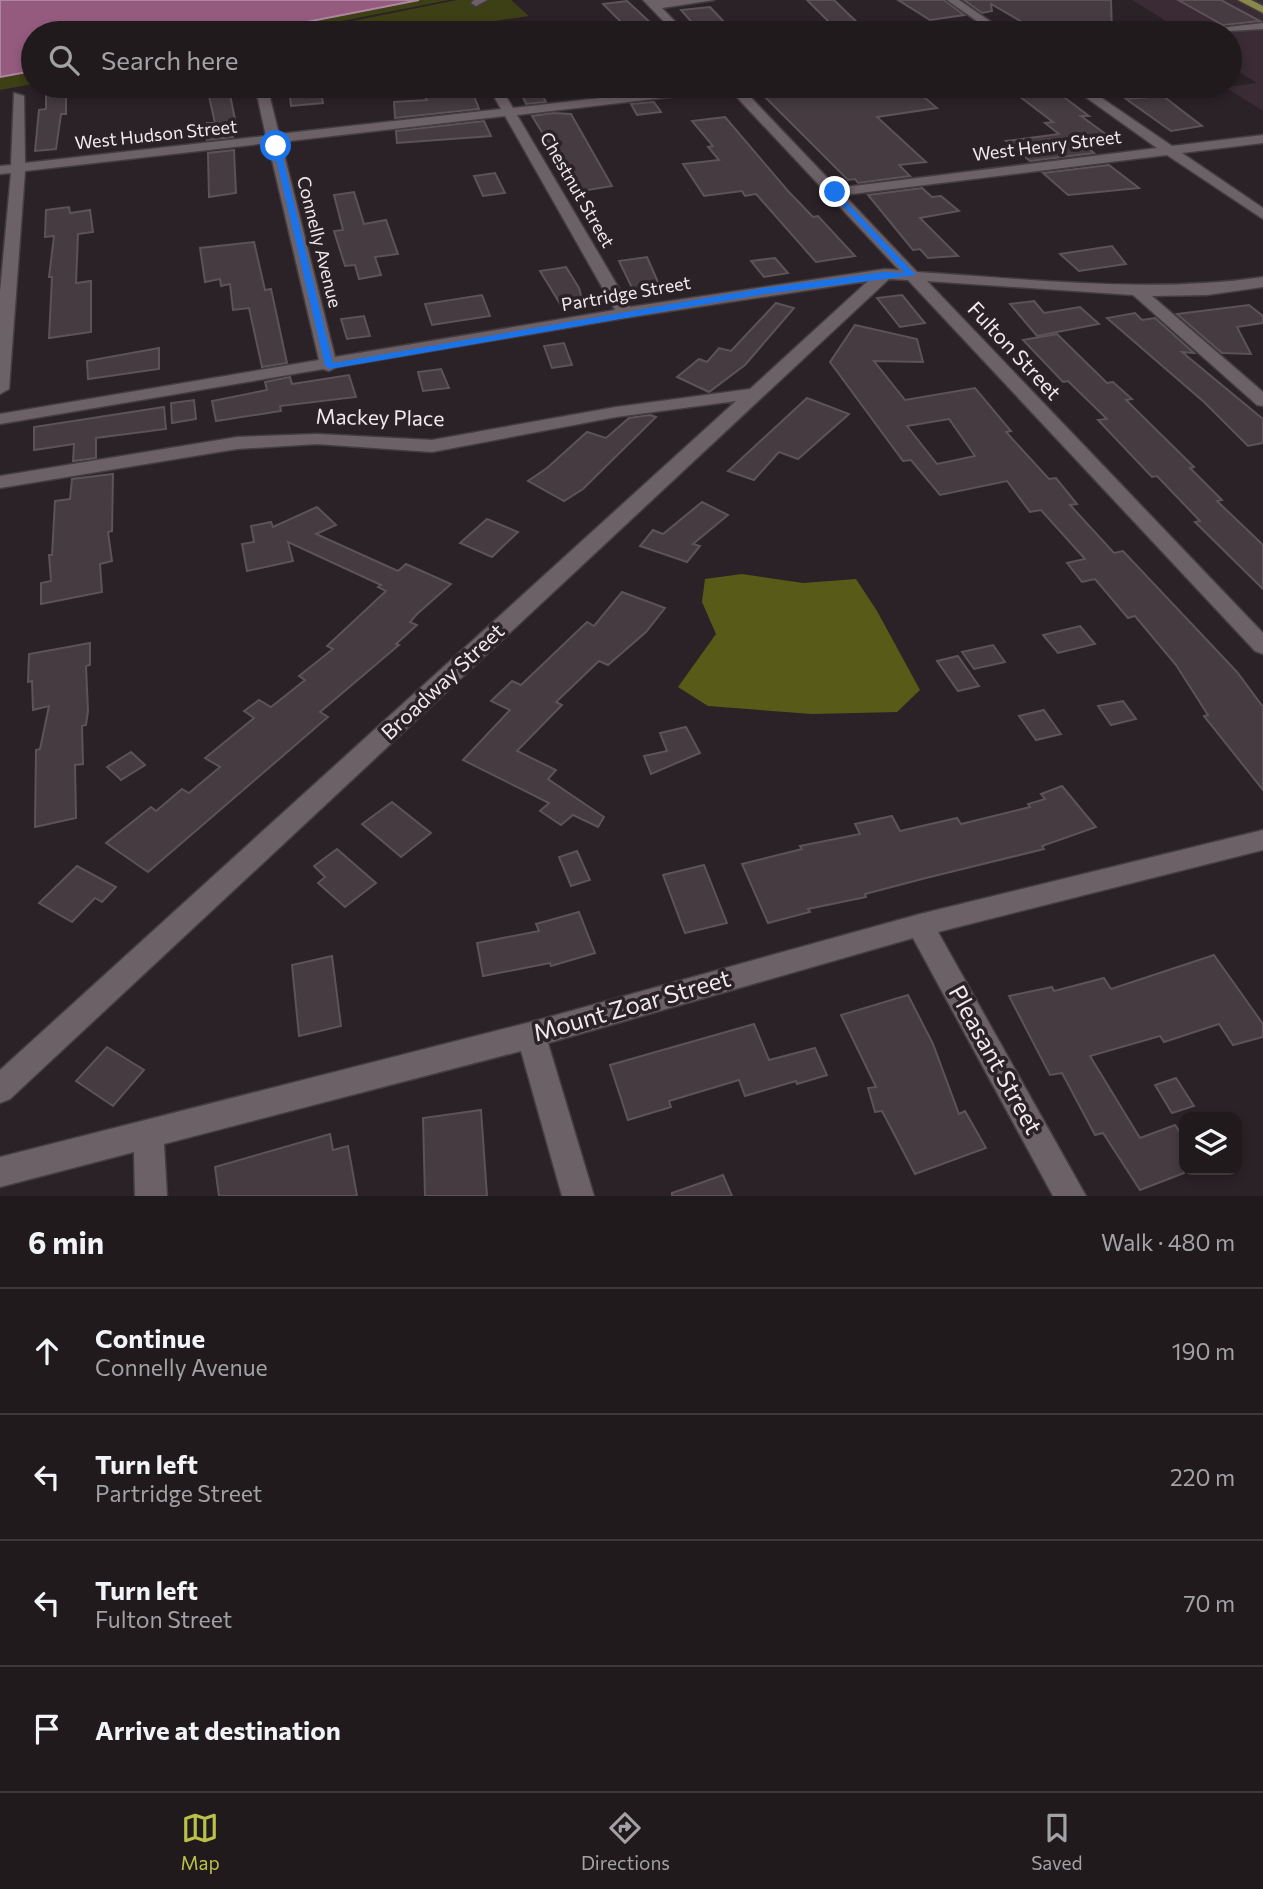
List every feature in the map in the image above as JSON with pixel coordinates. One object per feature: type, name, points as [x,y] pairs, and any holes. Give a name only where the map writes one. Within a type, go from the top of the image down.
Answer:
[{"type":"main road","points":[[1243,0],[1263,10]]},
{"type":"street","points":[[651,3],[709,0]]},
{"type":"street","points":[[953,0],[984,21]]},
{"type":"street","points":[[651,3],[669,21]]},
{"type":"street","points":[[1242,28],[1263,26]]},
{"type":"street","points":[[0,389],[18,168],[18,96]]},
{"type":"street","name":"Connelly Avenue","points":[[264,98],[330,366]]},
{"type":"street","name":"Chestnut Street","points":[[502,98],[625,313]]},
{"type":"street","name":"West Hudson Street","points":[[0,170],[634,98]]},
{"type":"street","name":"Fulton Street","points":[[745,98],[1263,646]]},
{"type":"street","points":[[1093,98],[1263,215]]},
{"type":"street","name":"West Henry Street","points":[[835,192],[1263,139]]},
{"type":"street","name":"Partridge Street","points":[[0,419],[330,366],[625,313],[885,274],[1137,291],[1207,290],[1263,282]]},
{"type":"street","name":"Broadway Street","points":[[0,1089],[885,274]]},
{"type":"street","points":[[1137,291],[1263,401]]},
{"type":"street","name":"Mackey Place","points":[[0,482],[250,442],[358,440],[432,446],[616,412],[757,393]]},
{"type":"street","name":"Mount Zoar Street","points":[[0,1172],[148,1136],[531,1035],[920,925],[1263,840]]},
{"type":"street","name":"Pleasant Street","points":[[920,925],[1070,1196]]},
{"type":"street","points":[[531,1035],[578,1196]]},
{"type":"street","points":[[148,1136],[151,1196]]},
{"type":"shaded area","points":[[0,0],[419,0],[311,21],[21,21],[21,73],[0,77]]},
{"type":"shaded area","points":[[1132,0],[1263,0],[1263,111],[1242,98],[1242,85],[1257,83],[1242,74],[1242,21],[1166,21]]},
{"type":"shaded area","points":[[742,574],[803,583],[856,579],[877,611],[920,690],[897,712],[812,714],[708,706],[678,687],[716,634],[702,602],[705,579]]},
{"type":"green space","points":[[419,0],[449,0],[342,21],[311,21]]},
{"type":"green space","points":[[457,0],[511,0],[529,16],[494,21],[353,21]]},
{"type":"green space","points":[[21,73],[21,86],[0,90],[0,77]]},
{"type":"building","points":[[807,0],[834,0],[856,21],[828,21]]},
{"type":"building","points":[[898,0],[944,0],[964,15],[930,20]]},
{"type":"building","points":[[964,0],[1111,0],[1112,21],[1020,21],[991,4],[992,11],[982,13]]},
{"type":"building","points":[[1178,0],[1221,0],[1260,21],[1242,23],[1216,21]]},
{"type":"building","points":[[627,1],[649,21],[620,21],[603,4]]},
{"type":"building","points":[[710,7],[723,21],[691,21],[681,10]]},
{"type":"building","points":[[46,98],[66,98],[66,114],[61,114],[56,149],[35,151],[39,110],[46,109]]},
{"type":"building","points":[[209,98],[231,98],[237,129],[233,130],[233,137],[207,140],[207,123],[215,123]]},
{"type":"building","points":[[290,98],[322,98],[323,103],[291,106]]},
{"type":"building","points":[[426,98],[475,98],[479,109],[395,118],[394,102],[427,100]]},
{"type":"building","points":[[523,98],[544,98],[546,102],[526,104]]},
{"type":"building","points":[[766,98],[925,98],[937,108],[877,117],[926,162],[899,165],[910,176],[858,183],[855,179],[848,180]]},
{"type":"building","points":[[1022,98],[1065,98],[1089,116],[1081,116],[1118,143],[1087,147],[1094,153],[1030,161],[1006,141],[1059,134],[1045,123],[1053,122]]},
{"type":"building","points":[[1166,98],[1202,126],[1171,131],[1126,99]]},
{"type":"building","points":[[654,102],[661,112],[637,115],[631,104]]},
{"type":"building","points":[[571,114],[612,186],[582,191],[571,179],[532,116]]},
{"type":"building","points":[[725,117],[788,191],[813,217],[818,216],[855,256],[816,262],[756,194],[745,196],[742,191],[704,196],[683,164],[719,160],[708,147],[713,146],[692,121]]},
{"type":"building","points":[[484,121],[491,136],[397,143],[396,131]]},
{"type":"building","points":[[234,150],[236,193],[209,197],[208,153]]},
{"type":"building","points":[[1109,165],[1139,188],[1068,195],[1043,173]]},
{"type":"building","points":[[495,173],[505,193],[483,196],[474,176]]},
{"type":"building","points":[[922,188],[932,197],[941,196],[959,211],[920,218],[958,256],[928,258],[920,249],[913,250],[868,195]]},
{"type":"building","points":[[354,192],[364,224],[386,220],[398,254],[375,257],[381,275],[359,279],[355,265],[345,266],[334,231],[343,230],[334,195]]},
{"type":"building","points":[[69,207],[70,213],[90,210],[93,232],[78,234],[76,283],[91,281],[91,332],[49,338],[52,277],[49,277],[54,236],[45,237],[46,210]]},
{"type":"building","points":[[254,242],[265,290],[271,289],[287,363],[262,367],[249,308],[233,310],[230,284],[221,286],[220,279],[205,282],[200,248]]},
{"type":"building","points":[[1112,246],[1126,264],[1079,271],[1060,254]]},
{"type":"building","points":[[647,257],[661,289],[634,292],[619,261]]},
{"type":"building","points":[[775,258],[788,273],[764,277],[751,261]]},
{"type":"building","points":[[566,267],[579,288],[584,306],[562,307],[540,271]]},
{"type":"building","points":[[482,295],[490,316],[432,325],[425,304]]},
{"type":"building","points":[[902,295],[925,323],[900,327],[877,298]]},
{"type":"building","points":[[1034,301],[1044,313],[1080,307],[1099,324],[1037,336],[1010,304]]},
{"type":"building","points":[[776,303],[794,308],[745,365],[709,392],[677,377],[699,359],[707,362],[719,348],[731,351]]},
{"type":"building","points":[[1249,305],[1263,316],[1263,323],[1237,327],[1251,354],[1222,353],[1177,314]]},
{"type":"building","points":[[1135,313],[1142,320],[1155,318],[1194,353],[1182,352],[1263,419],[1263,443],[1248,446],[1204,402],[1107,318]]},
{"type":"building","points":[[364,316],[370,336],[347,339],[341,319]]},
{"type":"building","points":[[855,325],[917,339],[923,362],[874,361],[905,400],[975,388],[1011,431],[1006,432],[1049,479],[1056,478],[1077,504],[1070,505],[1114,553],[1123,551],[1237,672],[1263,707],[1263,790],[1204,716],[1208,715],[1176,665],[1135,616],[1128,618],[1095,579],[1082,582],[1067,563],[1085,559],[1041,510],[1030,512],[1007,481],[940,495],[911,460],[903,461],[830,362]],"holes":[[[949,419],[975,456],[937,464],[907,426]]]},
{"type":"building","points":[[1057,334],[1107,383],[1113,382],[1132,399],[1126,400],[1194,467],[1190,468],[1222,500],[1217,501],[1263,545],[1263,589],[1195,522],[1200,521],[1157,476],[1152,477],[1098,420],[1107,419],[1068,381],[1063,382],[1023,340]]},
{"type":"building","points":[[564,343],[572,365],[552,368],[544,346]]},
{"type":"building","points":[[159,348],[159,369],[88,379],[87,361]]},
{"type":"building","points":[[441,369],[449,388],[423,391],[418,372]]},
{"type":"building","points":[[349,375],[356,397],[280,406],[281,411],[216,421],[212,401],[267,390],[265,382],[290,377],[292,384]]},
{"type":"building","points":[[807,398],[849,414],[798,459],[779,452],[754,480],[728,471]]},
{"type":"building","points":[[194,400],[196,419],[172,423],[171,403]]},
{"type":"building","points":[[164,407],[166,429],[96,438],[96,458],[73,461],[74,444],[34,450],[34,427]]},
{"type":"building","points":[[650,415],[656,417],[583,489],[564,501],[528,481],[547,468],[587,432],[606,438],[629,418]]},
{"type":"building","points":[[113,474],[112,531],[108,532],[112,561],[100,564],[102,592],[41,604],[41,583],[51,581],[49,555],[52,555],[55,501],[70,499],[72,479]]},
{"type":"building","points":[[702,502],[728,515],[693,544],[700,546],[687,562],[640,546],[653,530],[663,534]]},
{"type":"building","points":[[317,507],[336,525],[316,534],[398,571],[406,564],[451,584],[410,622],[417,625],[396,644],[399,645],[320,712],[328,717],[148,872],[106,843],[151,807],[156,811],[182,789],[189,793],[220,767],[205,758],[254,718],[244,711],[259,700],[271,707],[305,680],[299,676],[333,649],[327,646],[386,591],[378,587],[381,585],[288,542],[293,561],[247,571],[242,544],[254,542],[251,526],[271,522],[273,527]]},
{"type":"building","points":[[487,519],[518,532],[492,557],[460,543]]},
{"type":"building","points":[[622,592],[665,608],[646,632],[608,665],[599,661],[556,702],[562,705],[517,751],[556,770],[548,779],[604,817],[598,827],[573,815],[561,825],[540,811],[549,803],[463,760],[510,710],[491,701],[512,681],[521,685],[587,622],[594,626]]},
{"type":"building","points":[[1080,626],[1095,644],[1058,653],[1043,635]]},
{"type":"building","points":[[90,643],[90,665],[86,666],[88,711],[86,725],[82,726],[83,764],[75,765],[76,818],[35,827],[36,750],[40,749],[49,706],[33,710],[32,681],[28,682],[29,654]]},
{"type":"building","points":[[993,645],[1005,662],[974,669],[962,652]]},
{"type":"building","points":[[958,656],[979,686],[958,691],[937,661]]},
{"type":"building","points":[[1123,701],[1136,719],[1111,725],[1098,706]]},
{"type":"building","points":[[1044,710],[1061,734],[1036,740],[1019,716]]},
{"type":"building","points":[[686,727],[700,753],[651,774],[644,756],[667,751],[660,733]]},
{"type":"building","points":[[131,752],[145,765],[121,780],[107,767]]},
{"type":"building","points":[[1062,786],[1096,827],[1042,846],[1044,849],[865,894],[866,897],[808,909],[810,912],[768,923],[742,864],[802,849],[800,846],[860,834],[855,824],[892,816],[900,831],[957,818],[961,824],[1030,807],[1028,804],[1045,799],[1041,794]]},
{"type":"building","points":[[392,802],[431,833],[401,857],[362,824]]},
{"type":"building","points":[[337,849],[376,883],[345,907],[318,883],[325,877],[314,866]]},
{"type":"building","points":[[577,851],[590,880],[571,886],[559,857]]},
{"type":"building","points":[[704,865],[727,923],[685,933],[663,875]]},
{"type":"building","points":[[77,866],[116,887],[102,902],[95,898],[72,922],[39,903]]},
{"type":"building","points":[[579,912],[595,953],[551,966],[550,963],[483,976],[477,943],[539,931],[536,924]]},
{"type":"building","points":[[1214,955],[1263,1024],[1263,1037],[1233,1045],[1219,1024],[1164,1042],[1160,1036],[1090,1056],[1140,1138],[1175,1125],[1179,1131],[1179,1175],[1140,1190],[1103,1133],[1095,1135],[1062,1073],[1050,1075],[1009,996],[1052,987],[1054,991],[1104,978],[1111,989]]},
{"type":"building","points":[[332,956],[341,1026],[299,1036],[292,965]]},
{"type":"building","points":[[908,995],[933,1044],[959,1114],[965,1111],[986,1148],[915,1174],[882,1111],[875,1112],[868,1088],[876,1087],[841,1015]]},
{"type":"building","points":[[754,1024],[769,1060],[815,1048],[827,1075],[745,1096],[739,1080],[669,1101],[671,1107],[628,1120],[610,1065]]},
{"type":"building","points":[[107,1047],[144,1070],[113,1106],[76,1081]]},
{"type":"building","points":[[1176,1078],[1194,1106],[1172,1113],[1155,1085]]},
{"type":"building","points":[[481,1110],[487,1196],[425,1196],[423,1118]]},
{"type":"building","points":[[330,1134],[333,1150],[348,1146],[357,1196],[219,1196],[215,1167]]},
{"type":"building","points":[[723,1175],[732,1196],[672,1196],[672,1193]]},
{"type":"route","points":[[276,146],[330,366],[764,291],[885,274],[912,275],[835,192]]}]
